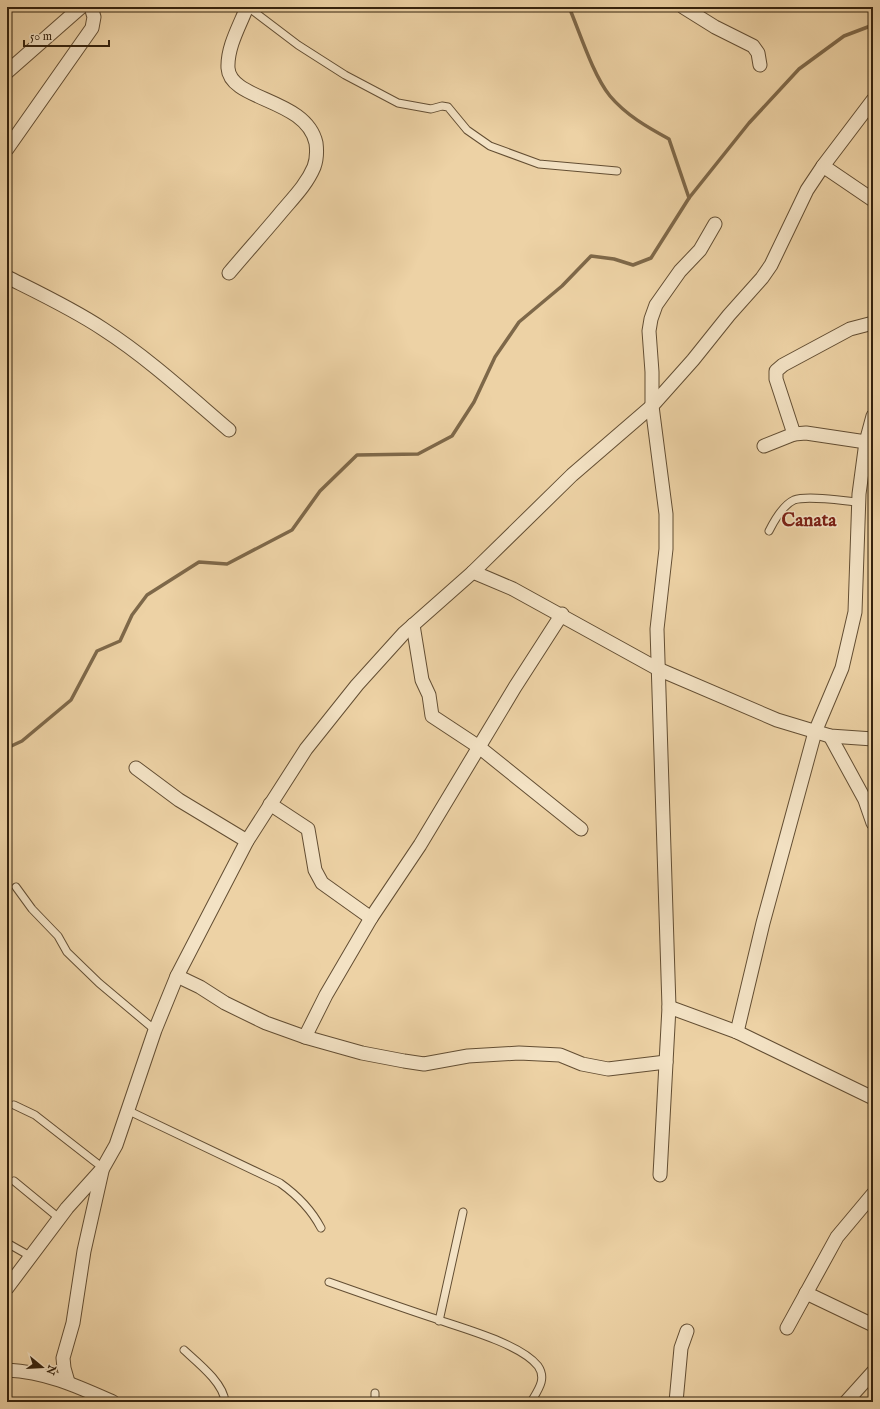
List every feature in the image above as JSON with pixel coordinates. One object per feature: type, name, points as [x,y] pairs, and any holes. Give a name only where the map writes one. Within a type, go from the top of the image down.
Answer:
[{"type":"street","points":[[7,72],[81,7]]},
{"type":"street","points":[[7,149],[92,28],[94,18],[91,7]]},
{"type":"street","points":[[229,273],[305,185],[315,166],[317,150],[314,135],[302,118],[292,111],[246,90],[232,79],[228,69],[232,43],[248,7]]},
{"type":"street","points":[[682,7],[715,27],[753,46],[758,53],[760,65]]},
{"type":"street","points":[[7,1288],[59,1218],[103,1168],[116,1145],[129,1111],[155,1030],[177,976],[247,841],[310,743],[357,685],[413,625],[473,572],[572,475],[652,406],[771,266],[807,190],[823,166],[873,100]]},
{"type":"street","points":[[823,166],[873,200]]},
{"type":"street","points":[[660,1175],[669,1007],[657,629],[666,549],[666,514],[652,406],[652,372],[649,331],[656,305],[667,288],[700,250],[715,224]]},
{"type":"street","points":[[7,277],[41,293],[103,328],[146,360],[229,430]]},
{"type":"street","points":[[794,434],[776,379],[776,371],[783,365],[850,329],[873,323]]},
{"type":"street","points":[[737,1032],[762,923],[815,732],[842,668],[856,612],[859,502],[866,442],[873,416]]},
{"type":"street","points":[[764,446],[794,434],[806,433],[866,442]]},
{"type":"street","points":[[473,572],[513,588],[658,669],[777,720],[830,736],[873,739]]},
{"type":"street","points":[[305,1037],[326,995],[371,918],[420,845],[479,746],[562,614]]},
{"type":"street","points":[[413,625],[422,680],[430,697],[430,713],[479,746],[581,829]]},
{"type":"street","points":[[830,736],[869,804],[873,823]]},
{"type":"street","points":[[136,768],[179,800],[247,841]]},
{"type":"street","points":[[270,804],[308,829],[315,870],[322,883],[371,918]]},
{"type":"street","points":[[177,976],[200,987],[213,996],[245,1013],[305,1037],[362,1053],[424,1064],[468,1056],[519,1053],[560,1055],[582,1064],[608,1070],[666,1062]]},
{"type":"street","points":[[669,1007],[737,1032],[873,1098]]},
{"type":"street","points":[[68,1382],[63,1358],[73,1323],[84,1251],[103,1168]]},
{"type":"street","points":[[787,1328],[837,1237],[873,1194]]},
{"type":"street","points":[[806,1294],[873,1325]]},
{"type":"street","points":[[676,1402],[680,1354],[687,1331]]},
{"type":"street","points":[[7,1370],[43,1374],[68,1382],[113,1402]]},
{"type":"street","points":[[846,1402],[873,1372]]},
{"type":"lane","points":[[248,7],[298,45],[345,75],[398,103],[431,109],[442,106],[448,107],[467,130],[490,146],[538,164],[617,171]]},
{"type":"lane","points":[[769,531],[775,520],[794,500],[805,497],[859,502]]},
{"type":"lane","points":[[16,887],[32,909],[58,936],[67,952],[99,983],[155,1030]]},
{"type":"lane","points":[[14,1105],[35,1115],[103,1168]]},
{"type":"lane","points":[[129,1111],[280,1183],[297,1195],[315,1216],[320,1228]]},
{"type":"lane","points":[[14,1181],[59,1218]]},
{"type":"lane","points":[[439,1320],[463,1212]]},
{"type":"lane","points":[[7,1243],[30,1256]]},
{"type":"lane","points":[[329,1282],[489,1338],[526,1355],[538,1367],[542,1376],[542,1384],[531,1402]]},
{"type":"lane","points":[[184,1350],[208,1373],[223,1391],[225,1402]]},
{"type":"lane","points":[[375,1393],[375,1402]]},
{"type":"waterway","points":[[569,7],[592,65],[610,96],[630,115],[669,139],[689,198]]},
{"type":"waterway","points":[[7,748],[22,741],[71,700],[97,651],[120,641],[132,615],[147,595],[199,562],[227,564],[292,530],[320,491],[357,455],[418,454],[452,436],[474,402],[495,357],[519,322],[562,286],[591,256],[614,259],[633,265],[651,258],[689,198],[749,123],[799,69],[844,36],[873,25]]},
{"type":"district","name":"Canata","points":[[809,521]]}]
